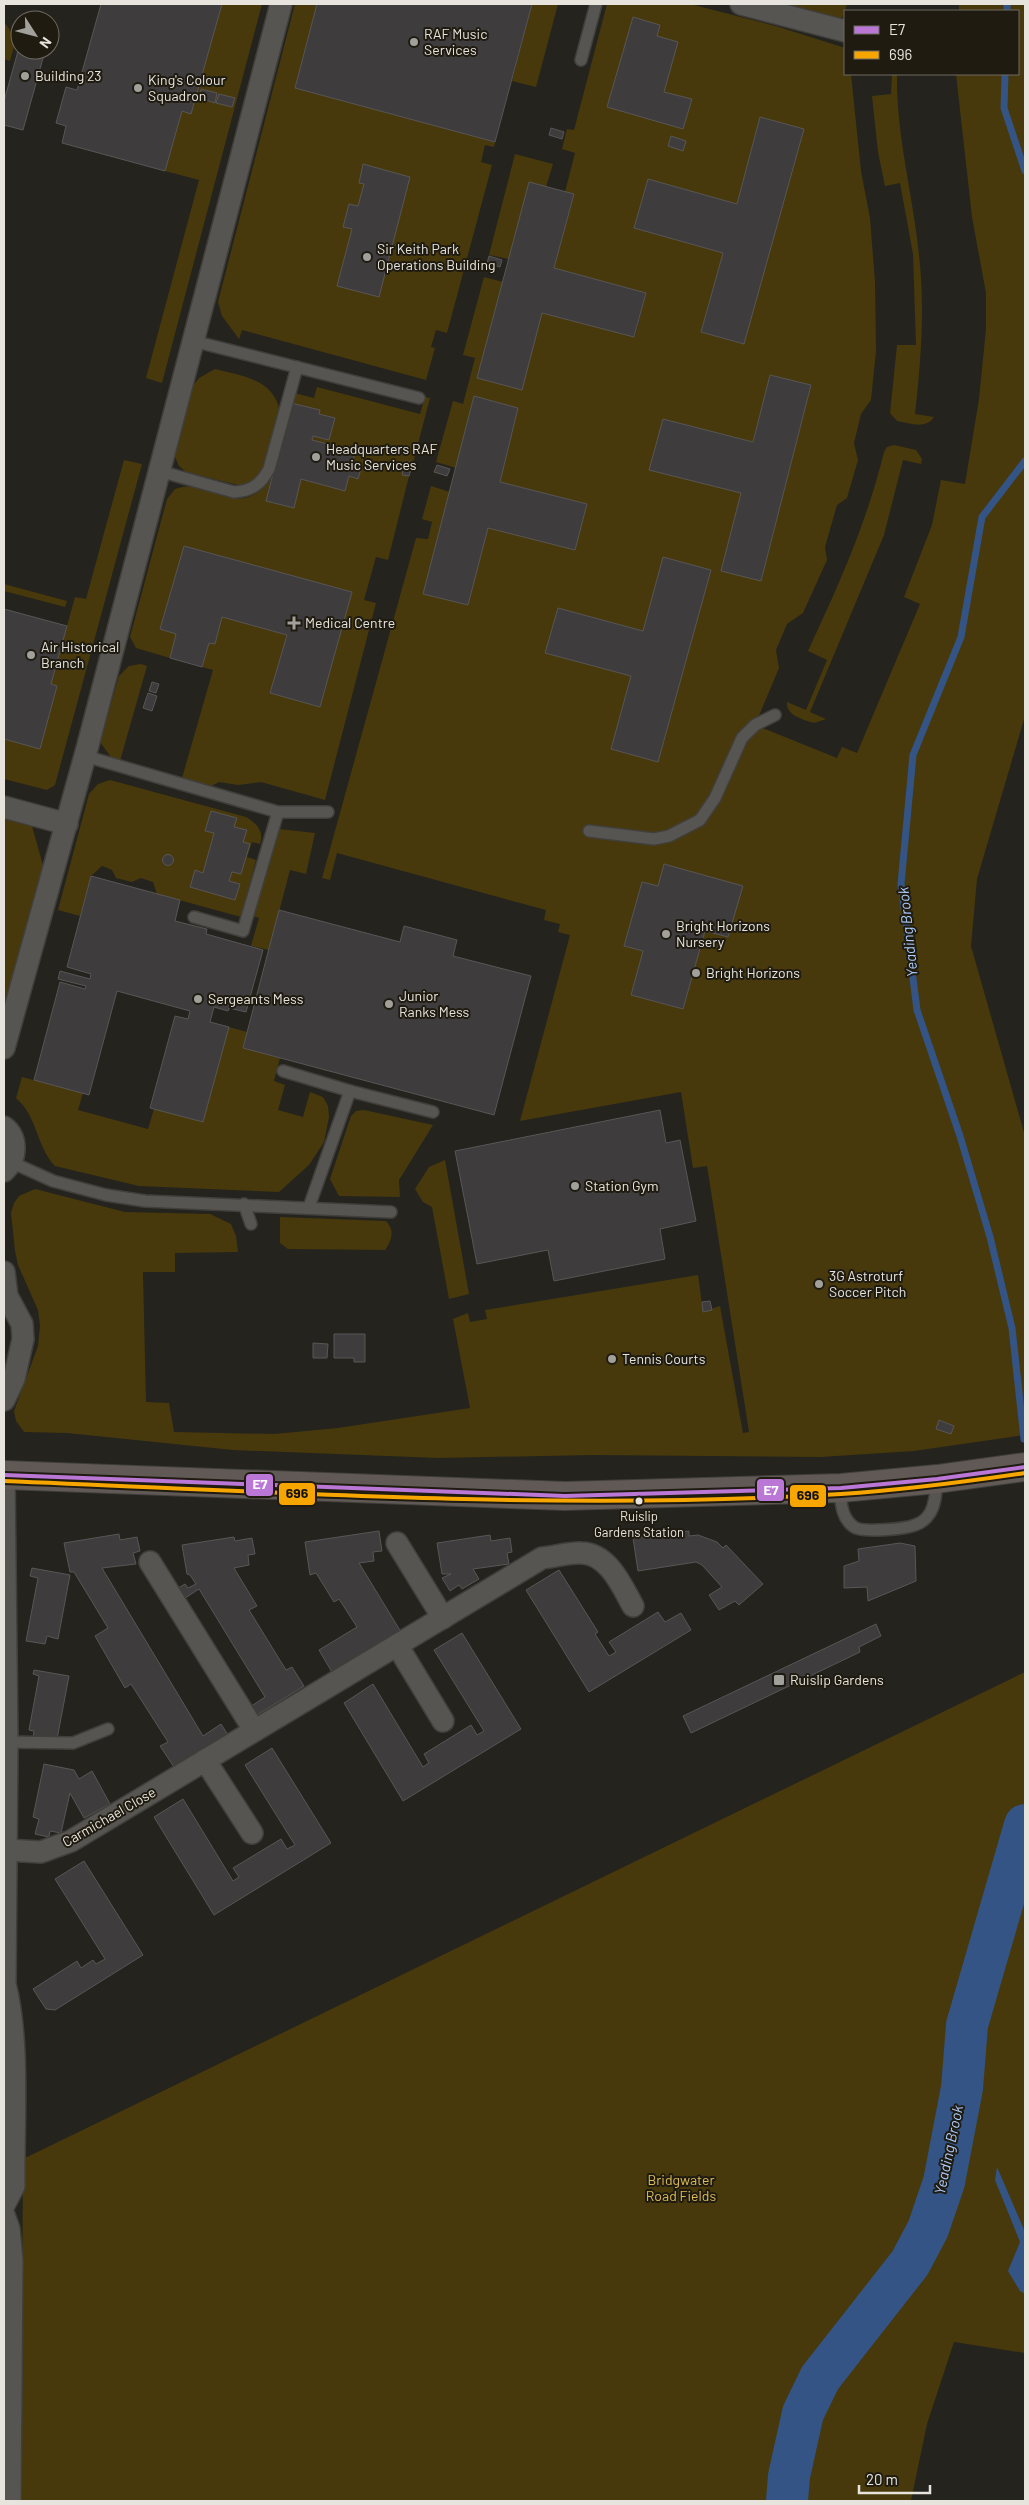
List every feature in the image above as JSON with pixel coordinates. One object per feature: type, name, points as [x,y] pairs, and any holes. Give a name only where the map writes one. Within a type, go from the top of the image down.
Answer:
[{"type":"main road","points":[[4,1475],[564,1496],[841,1488],[938,1479],[1025,1467]]},
{"type":"street","points":[[4,1048],[67,824],[281,4]]},
{"type":"street","points":[[740,4],[844,31]]},
{"type":"street","points":[[4,807],[67,824]]},
{"type":"street","points":[[4,1127],[12,1136],[14,1145],[8,1166]]},
{"type":"street","points":[[4,1272],[5,1294],[22,1324],[23,1339],[14,1379],[4,1400]]},
{"type":"street","points":[[4,1475],[7,1742],[5,1984],[11,2008],[13,2045],[14,2186],[4,2205]]},
{"type":"street","points":[[397,1543],[443,1618]]},
{"type":"street","name":"Carmichael Close","points":[[6,1850],[41,1852],[72,1841],[542,1558],[582,1552],[601,1559],[619,1580],[633,1606]]},
{"type":"street","points":[[150,1562],[254,1730]]},
{"type":"street","points":[[397,1645],[443,1721]]},
{"type":"street","points":[[205,1760],[252,1833]]},
{"type":"street","points":[[6,2222],[12,2261],[10,2501]]},
{"type":"lane","points":[[581,60],[596,4]]},
{"type":"lane","points":[[193,340],[419,398]]},
{"type":"lane","points":[[159,472],[234,492],[247,492],[255,487],[263,480],[269,469],[297,368]]},
{"type":"lane","points":[[589,832],[654,838],[670,836],[700,820],[715,798],[742,738],[755,725],[775,715]]},
{"type":"lane","points":[[85,756],[278,812],[328,812]]},
{"type":"lane","points":[[194,917],[243,931],[278,812]]},
{"type":"lane","points":[[282,1071],[433,1112]]},
{"type":"lane","points":[[309,1207],[350,1091]]},
{"type":"lane","points":[[8,1166],[53,1182],[106,1195],[145,1201],[391,1212]]},
{"type":"lane","points":[[244,1204],[251,1224]]},
{"type":"lane","points":[[841,1488],[840,1504],[846,1517],[854,1527],[865,1531],[915,1525],[924,1519],[930,1512],[935,1500],[938,1479]]},
{"type":"lane","points":[[7,1742],[73,1743],[108,1729]]},
{"type":"green space","points":[[222,4],[262,4],[162,383],[146,378],[199,180],[165,171],[182,111],[191,113]]},
{"type":"green space","points":[[295,4],[317,4],[295,88],[495,142],[494,147],[485,145],[481,162],[492,165],[447,333],[436,330],[431,347],[435,348],[426,380],[242,330],[239,339],[222,316],[218,302]]},
{"type":"green space","points":[[532,4],[558,4],[536,87],[512,81]]},
{"type":"green space","points":[[607,4],[690,4],[779,27],[844,48],[844,75],[851,75],[861,171],[870,218],[875,282],[876,351],[871,400],[861,414],[854,443],[858,460],[847,498],[837,505],[825,547],[827,560],[803,613],[787,624],[776,650],[779,668],[755,725],[837,758],[842,747],[857,753],[920,604],[904,597],[932,525],[941,480],[965,484],[979,399],[986,329],[986,293],[972,217],[956,75],[1019,75],[1019,10],[959,10],[959,4],[1025,4],[1025,716],[977,879],[971,946],[1025,1136],[1025,1435],[914,1451],[821,1457],[594,1455],[438,1458],[233,1450],[67,1433],[24,1432],[16,1421],[14,1411],[38,1346],[40,1326],[38,1310],[18,1265],[11,1213],[14,1203],[19,1196],[35,1189],[125,1212],[210,1214],[231,1224],[236,1236],[238,1252],[175,1253],[175,1272],[143,1272],[146,1402],[169,1403],[174,1432],[274,1434],[338,1428],[470,1408],[453,1319],[468,1313],[470,1322],[487,1319],[485,1310],[698,1275],[703,1312],[720,1306],[743,1433],[749,1432],[707,1166],[693,1168],[681,1092],[520,1121],[570,935],[558,932],[560,924],[544,920],[546,910],[337,853],[330,880],[322,878],[416,538],[428,539],[432,522],[422,519],[431,486],[450,492],[424,594],[468,605],[488,528],[575,549],[587,504],[500,482],[518,408],[474,396],[456,468],[436,462],[453,401],[463,404],[475,358],[463,355],[484,277],[503,282],[542,313],[635,337],[646,293],[554,268],[574,195],[565,192],[575,153],[562,149],[567,129],[574,130]],"holes":[[[760,117],[803,130],[743,344],[701,332],[723,253],[634,228],[648,179],[737,204]],[[770,375],[811,385],[761,581],[741,493],[650,470],[663,419],[753,442]],[[663,557],[711,570],[658,762],[611,749],[631,676],[546,653],[558,608],[643,631]],[[642,882],[658,886],[743,886],[728,937],[705,931],[683,1009],[631,995],[643,951],[624,946]]]},
{"type":"green space","points":[[794,4],[847,4],[843,17],[838,20],[793,8]]},
{"type":"green space","points":[[4,22],[10,30],[10,60],[10,61],[4,59]]},
{"type":"green space","points":[[892,75],[897,75],[899,119],[921,275],[921,334],[915,414],[934,417],[922,425],[897,421],[890,413],[897,345],[916,345],[913,254],[900,183],[885,186],[878,152],[872,96],[891,94]]},
{"type":"green space","points":[[515,154],[553,164],[546,187],[509,259],[489,255]]},
{"type":"green space","points":[[215,369],[246,377],[264,386],[272,393],[280,413],[264,470],[259,477],[242,486],[186,472],[179,466],[175,457],[193,386],[199,378]]},
{"type":"green space","points":[[317,387],[420,414],[425,397],[430,398],[413,463],[405,462],[402,474],[409,476],[388,560],[376,557],[364,600],[376,603],[325,800],[261,782],[238,785],[219,782],[209,787],[182,778],[213,670],[202,667],[209,643],[215,644],[222,617],[287,635],[270,693],[320,707],[352,592],[184,546],[160,629],[176,634],[170,658],[136,648],[130,637],[167,499],[175,489],[189,486],[224,496],[247,498],[258,492],[271,479],[266,501],[293,508],[301,479],[345,491],[349,476],[358,479],[362,465],[353,462],[355,451],[312,440],[313,436],[329,440],[335,418],[319,414],[319,410],[291,403],[294,393],[314,398]]},
{"type":"green space","points":[[894,445],[916,450],[922,459],[921,464],[903,460],[884,535],[810,712],[826,719],[814,723],[792,714],[787,707],[787,702],[806,710],[827,660],[808,651],[841,578],[860,529],[884,452],[887,447]]},
{"type":"green space","points":[[124,460],[142,464],[55,785],[47,790],[4,779],[4,739],[40,749],[57,686],[51,684],[75,597],[86,599]]},
{"type":"green space","points":[[4,584],[67,601],[65,607],[4,591]]},
{"type":"green space","points":[[141,664],[147,666],[120,761],[111,757],[100,742],[119,676],[129,666]]},
{"type":"green space","points":[[110,780],[246,817],[259,828],[261,835],[260,844],[252,842],[247,857],[256,860],[241,917],[157,894],[153,882],[141,878],[132,882],[116,878],[112,870],[102,866],[91,876],[80,916],[58,910],[89,794],[98,784]]},
{"type":"green space","points":[[4,819],[32,826],[44,869],[4,1020]]},
{"type":"green space","points":[[279,829],[315,833],[306,874],[290,870],[269,950],[251,946],[259,918],[253,916]]},
{"type":"green space","points":[[229,1027],[247,1032],[243,1048],[280,1058],[274,1081],[285,1085],[278,1110],[303,1117],[310,1092],[323,1097],[328,1106],[329,1117],[324,1142],[309,1165],[279,1192],[139,1186],[55,1166],[44,1150],[29,1114],[16,1098],[22,1077],[83,1093],[78,1110],[148,1129],[154,1109]]},
{"type":"green space","points":[[364,1110],[433,1125],[399,1180],[400,1197],[339,1196],[330,1179],[351,1116],[356,1111]]},
{"type":"green space","points":[[445,1160],[469,1294],[449,1299],[432,1207],[423,1202],[415,1189],[429,1167]]},
{"type":"green space","points":[[280,1217],[386,1221],[391,1228],[392,1235],[385,1250],[288,1249],[280,1243]]},
{"type":"green space","name":"Bridgwater Road Fields","points":[[1025,1672],[1025,2353],[954,2342],[927,2424],[911,2501],[21,2501],[23,2159]]},
{"type":"water","points":[[997,2167],[1025,2232],[1025,2294],[1020,2291],[1008,2271],[1020,2242],[995,2180]]},
{"type":"building","name":"King's Colour Squadron","points":[[101,4],[222,4],[191,114],[182,111],[165,171],[62,143],[66,126],[56,123],[66,87],[77,90]]},
{"type":"building","name":"RAF Music Services","points":[[317,4],[532,4],[495,142],[295,88]]},
{"type":"building","points":[[633,17],[660,25],[657,36],[678,42],[664,92],[692,99],[683,129],[607,107]]},
{"type":"building","name":"Building 23","points":[[16,60],[42,60],[23,130],[4,125],[4,101]]},
{"type":"building","points":[[201,89],[217,93],[215,103],[199,98]]},
{"type":"building","points":[[219,94],[235,98],[232,107],[216,103]]},
{"type":"building","points":[[760,117],[804,129],[744,344],[701,332],[723,253],[634,228],[648,179],[737,204]]},
{"type":"building","points":[[551,128],[564,132],[562,139],[549,135]]},
{"type":"building","points":[[671,136],[686,141],[683,151],[668,146]]},
{"type":"building","name":"Sir Keith Park Operations Building","points":[[363,164],[410,177],[379,297],[337,286],[352,229],[343,227],[349,204],[358,206],[364,184],[359,183]]},
{"type":"building","points":[[529,182],[574,194],[554,268],[646,293],[634,337],[542,313],[522,390],[477,378]]},
{"type":"building","points":[[489,256],[502,260],[500,267],[487,263]]},
{"type":"building","points":[[770,375],[811,385],[761,581],[721,571],[741,493],[649,470],[663,419],[753,442]]},
{"type":"building","points":[[474,396],[518,408],[500,482],[587,504],[575,550],[488,528],[468,605],[423,594]]},
{"type":"building","name":"Headquarters RAF Music Services","points":[[291,403],[320,410],[319,414],[335,418],[329,440],[313,436],[312,440],[355,451],[353,462],[362,465],[358,479],[349,476],[345,491],[301,479],[294,508],[266,501]]},
{"type":"building","points":[[405,461],[413,463],[409,476],[402,475]]},
{"type":"building","points":[[437,465],[450,469],[447,476],[434,472]]},
{"type":"building","name":"Medical Centre","points":[[184,546],[352,592],[320,707],[270,693],[287,635],[222,617],[215,644],[209,643],[202,667],[170,658],[176,634],[160,629]]},
{"type":"building","points":[[663,557],[711,570],[658,762],[611,749],[631,676],[545,653],[558,608],[643,631]]},
{"type":"building","name":"Air Historical Branch","points":[[4,609],[67,626],[51,684],[57,686],[40,749],[4,739]]},
{"type":"building","points":[[152,682],[159,684],[156,693],[149,691]]},
{"type":"building","points":[[148,693],[157,696],[152,711],[143,708]]},
{"type":"building","points":[[211,811],[237,818],[234,827],[247,830],[243,842],[250,844],[241,874],[232,872],[229,881],[240,884],[235,900],[190,887],[195,870],[203,873],[214,833],[205,831]]},
{"type":"building","points":[[168,854],[174,860],[168,866],[162,860]]},
{"type":"building","name":"Bright Horizons Nursery","points":[[664,864],[743,886],[728,937],[705,931],[683,1009],[631,995],[643,951],[624,946],[642,882],[658,886]]},
{"type":"building","name":"Sergeants Mess","points":[[91,876],[180,900],[175,921],[207,929],[206,934],[263,950],[246,1012],[229,1008],[228,1011],[214,1007],[210,1022],[229,1027],[203,1122],[150,1108],[175,1016],[188,1019],[190,1011],[117,991],[89,1095],[34,1080],[60,982],[85,989],[86,986],[58,979],[60,971],[90,979],[91,974],[67,967]]},
{"type":"building","name":"Junior Ranks Mess","points":[[279,910],[400,942],[404,926],[431,933],[457,940],[453,956],[531,976],[494,1115],[243,1048]]},
{"type":"building","name":"Station Gym","points":[[660,1110],[666,1143],[680,1140],[696,1221],[660,1229],[665,1259],[554,1281],[548,1250],[477,1264],[455,1151]]},
{"type":"building","points":[[710,1301],[712,1310],[703,1312],[702,1302]]},
{"type":"building","points":[[334,1334],[365,1334],[365,1362],[354,1362],[354,1358],[334,1358]]},
{"type":"building","points":[[313,1343],[328,1344],[327,1358],[313,1358]]},
{"type":"building","points":[[939,1420],[954,1426],[951,1434],[936,1429]]},
{"type":"building","points":[[379,1531],[382,1551],[373,1552],[374,1561],[359,1563],[401,1632],[333,1674],[319,1650],[357,1627],[339,1599],[334,1602],[316,1573],[310,1575],[305,1542]]},
{"type":"building","points":[[689,1531],[689,1536],[698,1535],[717,1542],[723,1548],[726,1545],[763,1584],[739,1605],[735,1601],[719,1610],[709,1595],[722,1587],[702,1565],[696,1562],[638,1571],[633,1538]]},
{"type":"building","points":[[119,1534],[120,1540],[137,1537],[140,1551],[133,1553],[136,1564],[102,1568],[203,1736],[221,1724],[228,1735],[174,1767],[160,1746],[168,1742],[131,1684],[125,1688],[95,1636],[108,1628],[74,1572],[70,1572],[64,1543]]},
{"type":"building","points":[[490,1535],[491,1541],[510,1538],[512,1552],[507,1553],[509,1564],[473,1569],[479,1579],[462,1589],[459,1585],[450,1591],[442,1578],[451,1574],[442,1574],[437,1543]]},
{"type":"building","points":[[234,1537],[235,1541],[252,1538],[255,1554],[248,1555],[249,1565],[234,1568],[257,1606],[249,1610],[286,1670],[292,1667],[304,1686],[252,1718],[247,1709],[265,1697],[199,1589],[182,1600],[175,1590],[185,1584],[188,1588],[196,1584],[190,1575],[187,1574],[182,1545]]},
{"type":"building","points":[[900,1543],[915,1546],[916,1581],[868,1601],[867,1587],[844,1588],[844,1566],[859,1561],[858,1549]]},
{"type":"building","points":[[32,1568],[70,1575],[58,1639],[47,1636],[45,1644],[26,1641],[38,1578],[30,1576]]},
{"type":"building","points":[[559,1570],[598,1632],[595,1634],[609,1656],[616,1652],[609,1642],[658,1612],[665,1622],[681,1613],[691,1630],[589,1692],[526,1590]]},
{"type":"building","points":[[876,1624],[881,1636],[859,1647],[860,1652],[691,1733],[683,1716]]},
{"type":"building","points":[[462,1633],[521,1729],[403,1801],[344,1703],[373,1684],[423,1767],[429,1763],[424,1754],[471,1725],[477,1735],[484,1731],[434,1650]]},
{"type":"building","points":[[34,1670],[69,1676],[57,1739],[33,1739],[34,1731],[29,1730],[39,1676],[33,1674]]},
{"type":"building","points":[[272,1748],[331,1843],[214,1915],[154,1817],[183,1799],[233,1881],[239,1877],[233,1868],[281,1839],[287,1849],[295,1845],[245,1765]]},
{"type":"building","points":[[44,1764],[74,1770],[79,1779],[92,1771],[110,1804],[84,1818],[70,1793],[61,1833],[50,1831],[49,1837],[35,1834],[39,1819],[33,1817]]},
{"type":"building","points":[[84,1861],[143,1955],[55,2010],[46,2009],[33,1989],[77,1961],[81,1968],[93,1960],[96,1964],[105,1959],[55,1879]]},
{"type":"waterway","name":"Yeading Brook","points":[[1007,4],[1007,10]]},
{"type":"waterway","name":"Yeading Brook","points":[[1005,75],[1004,108],[1025,171]]},
{"type":"waterway","name":"Yeading Brook","points":[[1024,1439],[1012,1328],[990,1237],[960,1136],[917,1010],[901,884],[913,755],[961,637],[982,517],[1025,461]]},
{"type":"waterway","name":"Yeading Brook","points":[[787,2501],[789,2476],[803,2413],[820,2378],[910,2263],[928,2229],[944,2182],[962,2088],[967,2025],[1025,1825]]},
{"type":"transit line","name":"E7","points":[[4,1475],[565,1496],[841,1488],[937,1479],[1025,1467]]},
{"type":"transit line","name":"696","points":[[4,1481],[423,1498],[632,1501],[737,1499],[841,1494],[1025,1473]]},
{"type":"place","name":"RAF Music Services","points":[[414,42]]},
{"type":"place","name":"Building 23","points":[[25,76]]},
{"type":"place","name":"King's Colour Squadron","points":[[138,88]]},
{"type":"place","name":"Sir Keith Park Operations Building","points":[[367,257]]},
{"type":"place","name":"Headquarters RAF Music Services","points":[[316,457]]},
{"type":"place","name":"Medical Centre","points":[[294,623]]},
{"type":"place","name":"Air Historical Branch","points":[[31,655]]},
{"type":"place","name":"Bright Horizons Nursery","points":[[666,934]]},
{"type":"place","name":"Bright Horizons","points":[[696,973]]},
{"type":"place","name":"Sergeants Mess","points":[[198,999]]},
{"type":"place","name":"Junior Ranks Mess","points":[[389,1004]]},
{"type":"place","name":"Station Gym","points":[[575,1186]]},
{"type":"place","name":"3G Astroturf Soccer Pitch","points":[[819,1284]]},
{"type":"place","name":"Tennis Courts","points":[[612,1359]]},
{"type":"place","name":"Ruislip Gardens Station","points":[[639,1501]]},
{"type":"place","name":"Ruislip Gardens","points":[[779,1680]]}]
